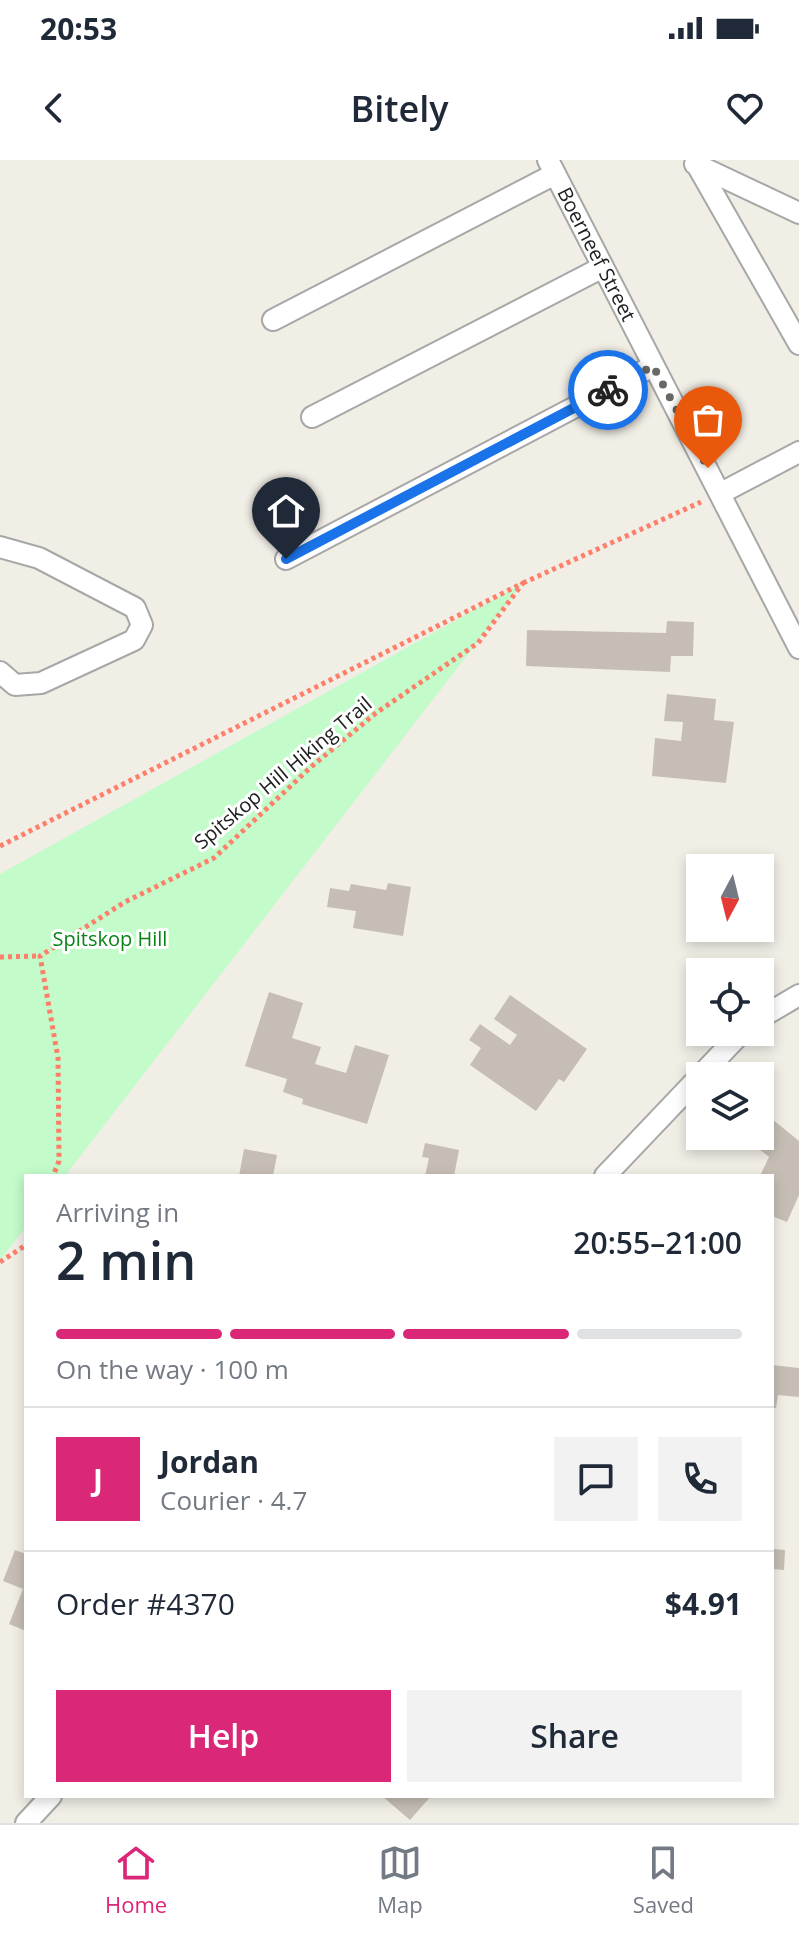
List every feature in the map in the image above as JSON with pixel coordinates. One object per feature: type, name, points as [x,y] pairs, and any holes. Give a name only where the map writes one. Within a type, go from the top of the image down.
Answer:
[{"type":"street","points":[[693,162],[799,213]]},
{"type":"street","points":[[693,162],[792,314],[799,344]]},
{"type":"street","points":[[273,320],[551,167]]},
{"type":"street","name":"Boerneef Street","points":[[551,167],[799,648]]},
{"type":"street","points":[[312,417],[601,268]]},
{"type":"street","points":[[286,559],[653,366]]},
{"type":"street","points":[[721,493],[799,452]]},
{"type":"street","points":[[0,547],[39,558],[135,608],[142,625],[134,640],[41,683],[15,685],[0,672]]},
{"type":"street","points":[[774,1010],[799,995]]},
{"type":"street","points":[[607,1174],[729,1046]]},
{"type":"street","points":[[26,1823],[49,1798]]},
{"type":"path","name":"Spitskop Hill Hiking Trail","points":[[0,846],[523,583],[721,493]]},
{"type":"path","name":"Spitskop Hill Hiking Trail","points":[[40,956],[125,902],[214,858],[311,767],[376,713],[478,643],[523,583]]},
{"type":"path","points":[[0,957],[40,956],[58,1058],[59,1161],[54,1174]]},
{"type":"path","points":[[0,1262],[24,1246]]},
{"type":"green space","name":"Spitskop Hill","points":[[523,583],[67,1174],[24,1174],[24,1230],[0,1260],[0,874]]},
{"type":"building","points":[[667,621],[694,622],[693,656],[671,656],[670,672],[526,666],[527,630],[666,633]]},
{"type":"building","points":[[667,694],[716,699],[714,720],[734,722],[726,783],[652,776],[655,738],[681,741],[683,722],[664,721]]},
{"type":"building","points":[[388,883],[411,887],[403,936],[353,928],[356,911],[327,907],[330,888],[349,891],[351,884],[386,890]]},
{"type":"building","points":[[269,992],[303,1003],[292,1038],[321,1047],[315,1064],[346,1073],[355,1045],[389,1055],[367,1124],[302,1104],[303,1099],[283,1092],[287,1079],[245,1066]]},
{"type":"building","points":[[510,995],[587,1049],[564,1082],[559,1079],[536,1111],[470,1065],[481,1048],[469,1040],[480,1024],[510,1045],[517,1035],[494,1019]]},
{"type":"building","points":[[774,1120],[799,1141],[799,1195],[787,1222],[774,1217],[774,1174],[761,1174],[769,1157],[760,1150],[774,1150]]},
{"type":"building","points":[[425,1143],[459,1150],[454,1174],[425,1174],[429,1158],[422,1157]]},
{"type":"building","points":[[244,1149],[277,1155],[273,1174],[239,1174]]},
{"type":"building","points":[[774,1365],[799,1368],[799,1397],[778,1395],[776,1408]]},
{"type":"building","points":[[774,1549],[785,1550],[784,1570],[774,1569]]},
{"type":"building","points":[[15,1550],[24,1553],[24,1630],[9,1624],[23,1589],[3,1581]]},
{"type":"building","points":[[384,1798],[429,1798],[410,1820]]},
{"type":"way so far","points":[[608,390],[653,366],[708,468]]},
{"type":"route","points":[[286,559],[608,390]]}]
